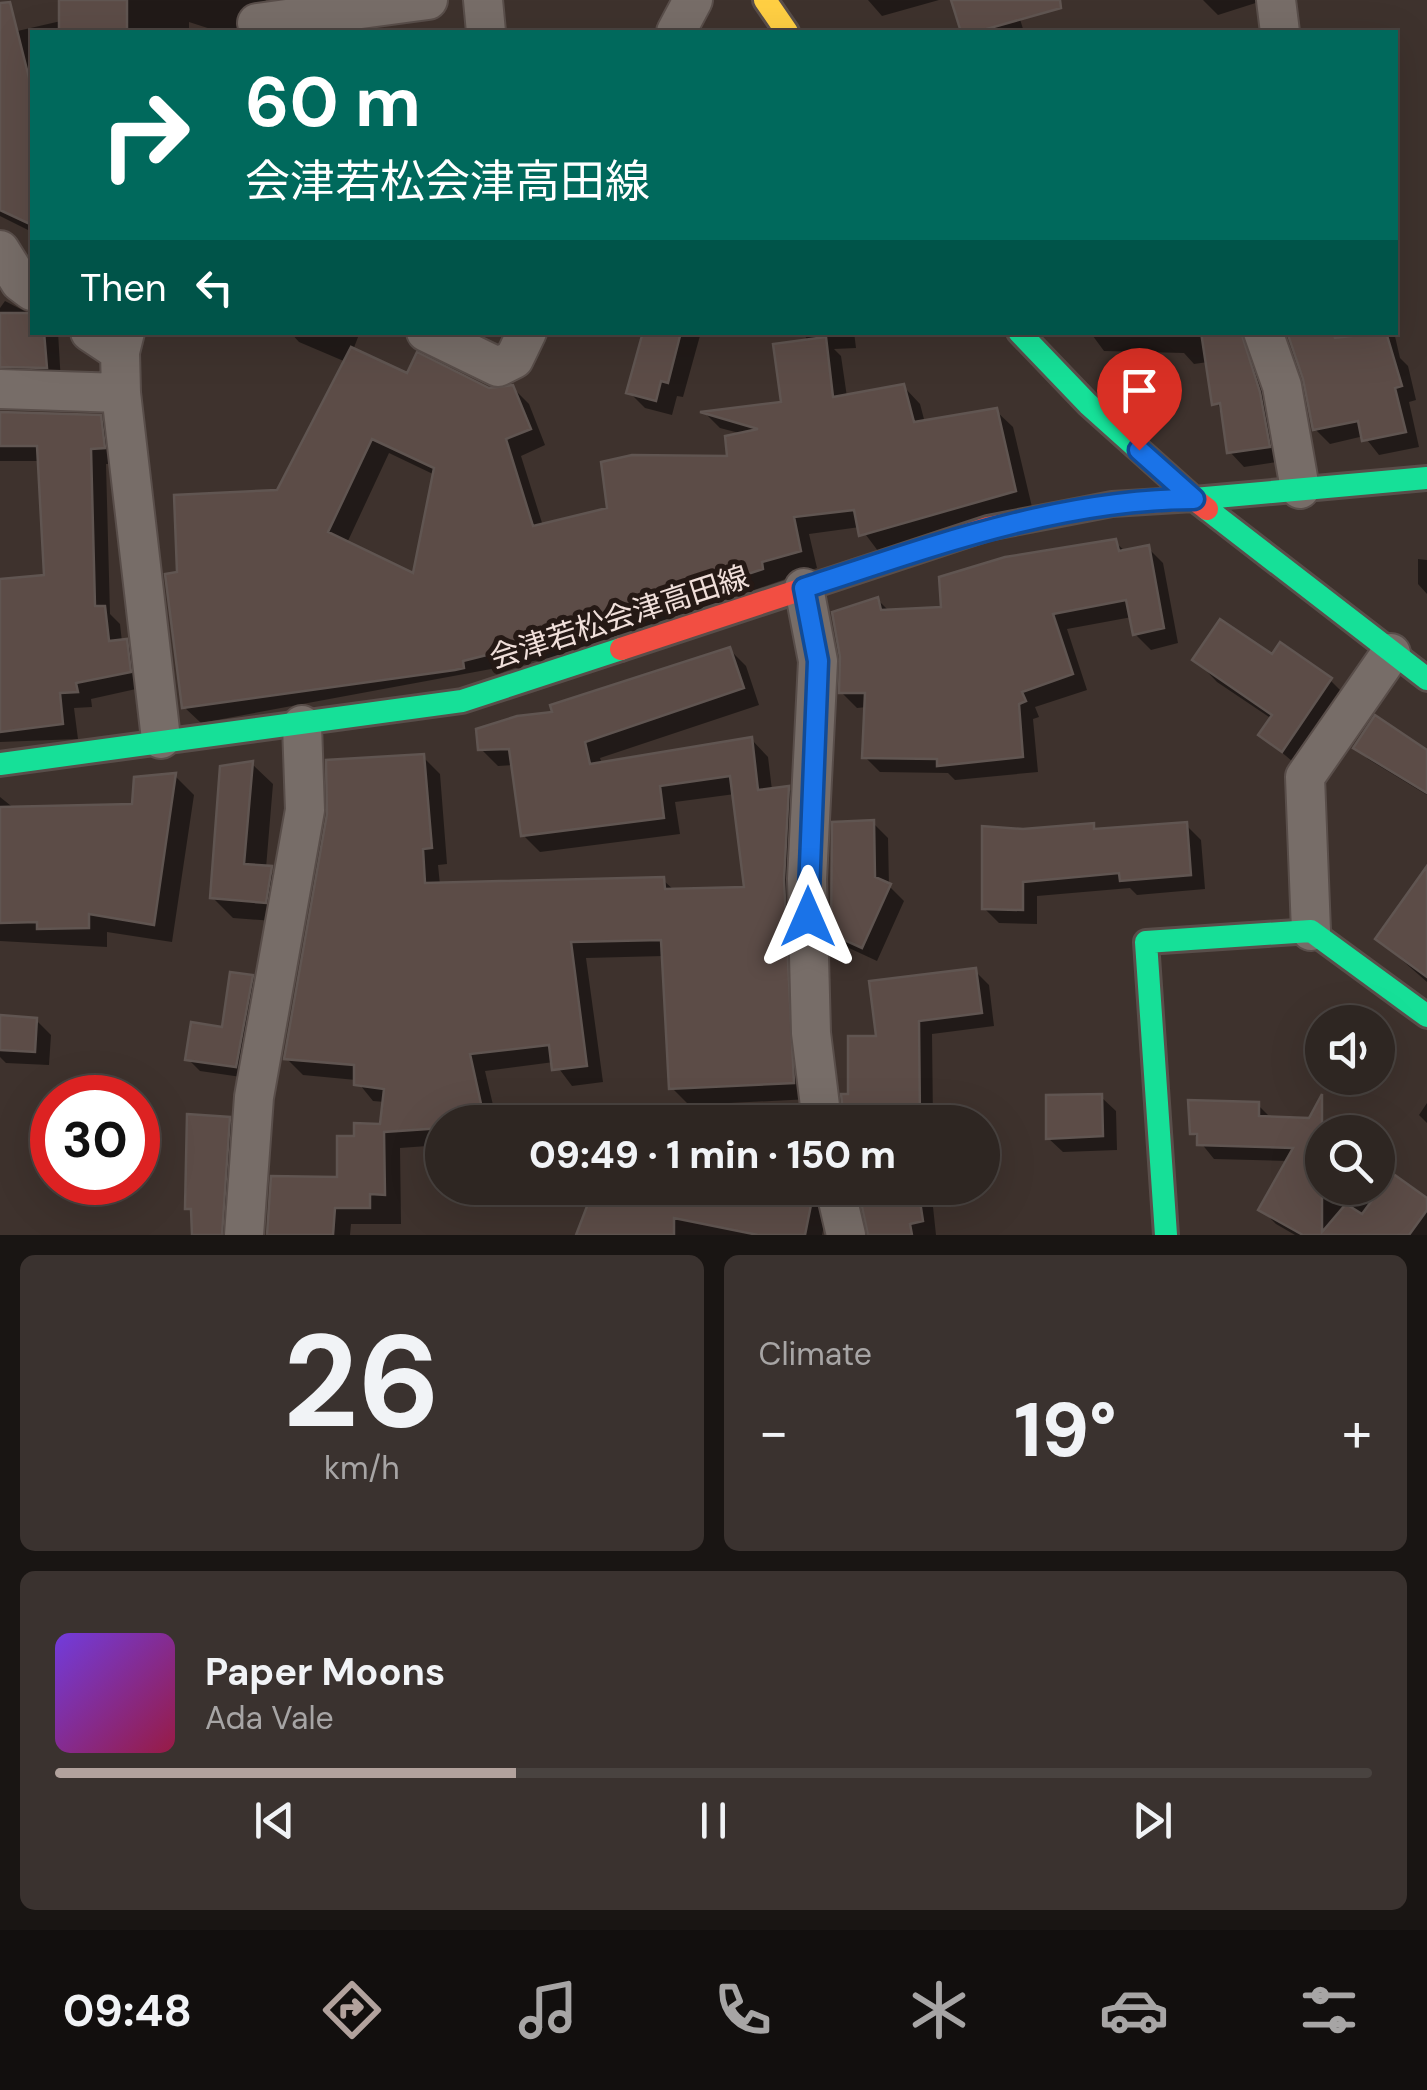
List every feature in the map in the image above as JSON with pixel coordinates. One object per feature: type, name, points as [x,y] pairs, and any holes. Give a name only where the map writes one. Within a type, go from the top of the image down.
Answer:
[{"type":"main road","points":[[765,0],[786,30]]},
{"type":"main road","points":[[1022,335],[1088,404],[1194,499],[1427,679]]},
{"type":"main road","name":"会津若松会津高田線","points":[[0,764],[161,739],[302,725],[462,701],[988,528],[1112,504],[1427,478]]},
{"type":"main road","points":[[1166,1235],[1146,942],[1310,931],[1427,1016]]},
{"type":"street","points":[[259,18],[428,0]]},
{"type":"street","points":[[483,0],[486,30]]},
{"type":"street","points":[[677,30],[694,0]]},
{"type":"street","points":[[1276,0],[1280,30]]},
{"type":"street","points":[[0,250],[20,282],[30,290]]},
{"type":"street","points":[[433,335],[504,367],[514,360],[526,335]]},
{"type":"street","points":[[1263,335],[1282,386],[1300,489]]},
{"type":"street","points":[[112,339],[161,739]]},
{"type":"street","points":[[0,389],[121,393]]},
{"type":"street","points":[[804,588],[818,661],[807,878],[811,1033],[820,1105]]},
{"type":"street","points":[[1310,931],[1305,777],[1391,652]]},
{"type":"street","points":[[244,1235],[254,1097],[304,810],[302,725]]},
{"type":"street","points":[[839,1205],[846,1235]]},
{"type":"building","points":[[59,0],[127,0],[127,30],[59,30]]},
{"type":"building","points":[[951,0],[1060,0],[1061,8],[983,30],[960,30]]},
{"type":"building","points":[[10,2],[30,82],[30,224],[0,210],[0,3]]},
{"type":"building","points":[[0,313],[30,313],[30,335],[44,335],[47,368],[0,367]]},
{"type":"building","points":[[642,335],[680,335],[668,383],[661,381],[656,401],[626,393]]},
{"type":"building","points":[[1201,335],[1242,335],[1260,392],[1270,447],[1227,453],[1220,403],[1212,405]]},
{"type":"building","points":[[1288,335],[1387,335],[1402,386],[1395,388],[1406,432],[1362,441],[1358,421],[1313,430],[1303,379]]},
{"type":"building","points":[[826,337],[833,397],[904,384],[914,422],[997,408],[1016,491],[859,536],[854,510],[794,517],[801,551],[762,562],[763,569],[554,638],[463,661],[464,668],[182,708],[165,574],[177,572],[174,495],[277,490],[351,347],[407,373],[417,352],[489,388],[513,385],[531,429],[506,439],[533,526],[607,508],[601,462],[632,455],[727,456],[725,436],[758,429],[700,412],[781,402],[773,344]],"holes":[[[372,439],[434,468],[413,573],[328,532]]]},
{"type":"building","points":[[0,412],[101,415],[105,448],[91,449],[95,606],[105,606],[109,641],[127,639],[131,672],[76,683],[78,692],[60,693],[63,724],[0,732],[0,579],[44,575],[37,446],[0,446]]},
{"type":"building","points":[[1116,539],[1119,551],[1149,545],[1164,628],[1133,635],[1126,600],[1053,614],[1073,674],[1022,692],[1026,701],[1019,704],[1023,757],[937,766],[937,759],[862,758],[865,693],[839,693],[840,657],[832,612],[878,597],[881,610],[941,607],[939,577],[1005,557]]},
{"type":"building","points":[[1220,619],[1272,654],[1280,642],[1332,678],[1282,752],[1258,735],[1272,715],[1192,660]]},
{"type":"building","points":[[730,647],[744,688],[585,742],[590,764],[752,737],[758,790],[789,786],[784,880],[794,1083],[669,1089],[661,940],[571,942],[587,1066],[552,1070],[549,1045],[470,1054],[481,1105],[425,1105],[425,1129],[384,1132],[385,1195],[370,1194],[370,1208],[335,1208],[333,1235],[267,1235],[271,1176],[337,1177],[337,1136],[354,1136],[354,1123],[380,1124],[384,1089],[354,1085],[354,1065],[284,1059],[327,814],[326,760],[424,754],[432,848],[423,849],[425,883],[664,877],[665,889],[744,887],[730,776],[660,786],[664,818],[521,836],[509,749],[478,750],[476,729],[517,716],[552,712],[550,705]]},
{"type":"building","points":[[1375,715],[1427,750],[1427,793],[1353,748]]},
{"type":"building","points":[[253,761],[244,864],[272,866],[266,903],[210,898],[220,766]]},
{"type":"building","points":[[176,773],[154,925],[89,914],[89,928],[37,929],[37,922],[0,923],[0,807],[132,804],[134,777]]},
{"type":"building","points":[[874,820],[875,877],[891,884],[862,948],[831,934],[832,822]]},
{"type":"building","points":[[1187,822],[1191,875],[1120,881],[1119,873],[1023,882],[1023,910],[982,909],[982,826],[1023,829],[1094,823],[1094,829]]},
{"type":"building","points":[[1427,866],[1427,977],[1375,939]]},
{"type":"building","points":[[976,968],[982,1013],[919,1021],[920,1105],[842,1105],[841,1094],[848,1094],[848,1036],[876,1036],[869,981]]},
{"type":"building","points":[[230,972],[253,975],[236,1067],[185,1060],[191,1022],[222,1027]]},
{"type":"building","points":[[0,1015],[37,1018],[35,1052],[0,1050]]},
{"type":"building","points":[[1102,1094],[1103,1136],[1046,1139],[1046,1095]]},
{"type":"building","points":[[1321,1095],[1322,1095],[1322,1115],[1311,1115]]},
{"type":"building","points":[[1188,1100],[1259,1102],[1259,1116],[1305,1118],[1305,1205],[1322,1205],[1322,1232],[1345,1205],[1362,1214],[1369,1205],[1395,1205],[1395,1175],[1427,1198],[1427,1210],[1409,1235],[1303,1235],[1258,1210],[1293,1148],[1197,1145],[1197,1134],[1190,1134]]},
{"type":"building","points":[[187,1114],[230,1117],[222,1235],[192,1235],[191,1209],[185,1209]]},
{"type":"building","points":[[587,1205],[811,1205],[805,1235],[758,1235],[674,1218],[674,1235],[576,1235]]},
{"type":"building","points":[[862,1205],[921,1205],[923,1221],[910,1224],[912,1235],[868,1235]]},
{"type":"traffic: fast","points":[[1022,335],[1088,404],[1194,499],[1427,478]]},
{"type":"traffic: fast","points":[[1207,509],[1427,679]]},
{"type":"traffic: fast","points":[[0,764],[462,701],[621,649]]},
{"type":"traffic: fast","points":[[1166,1235],[1146,942],[1311,931],[1427,1016]]},
{"type":"traffic: slow","points":[[765,0],[786,30]]},
{"type":"traffic: jam","points":[[621,649],[988,528],[1112,504],[1194,499],[1207,509]]},
{"type":"route","points":[[808,917],[818,661],[804,588],[988,528],[1112,504],[1194,499],[1139,450]]}]
